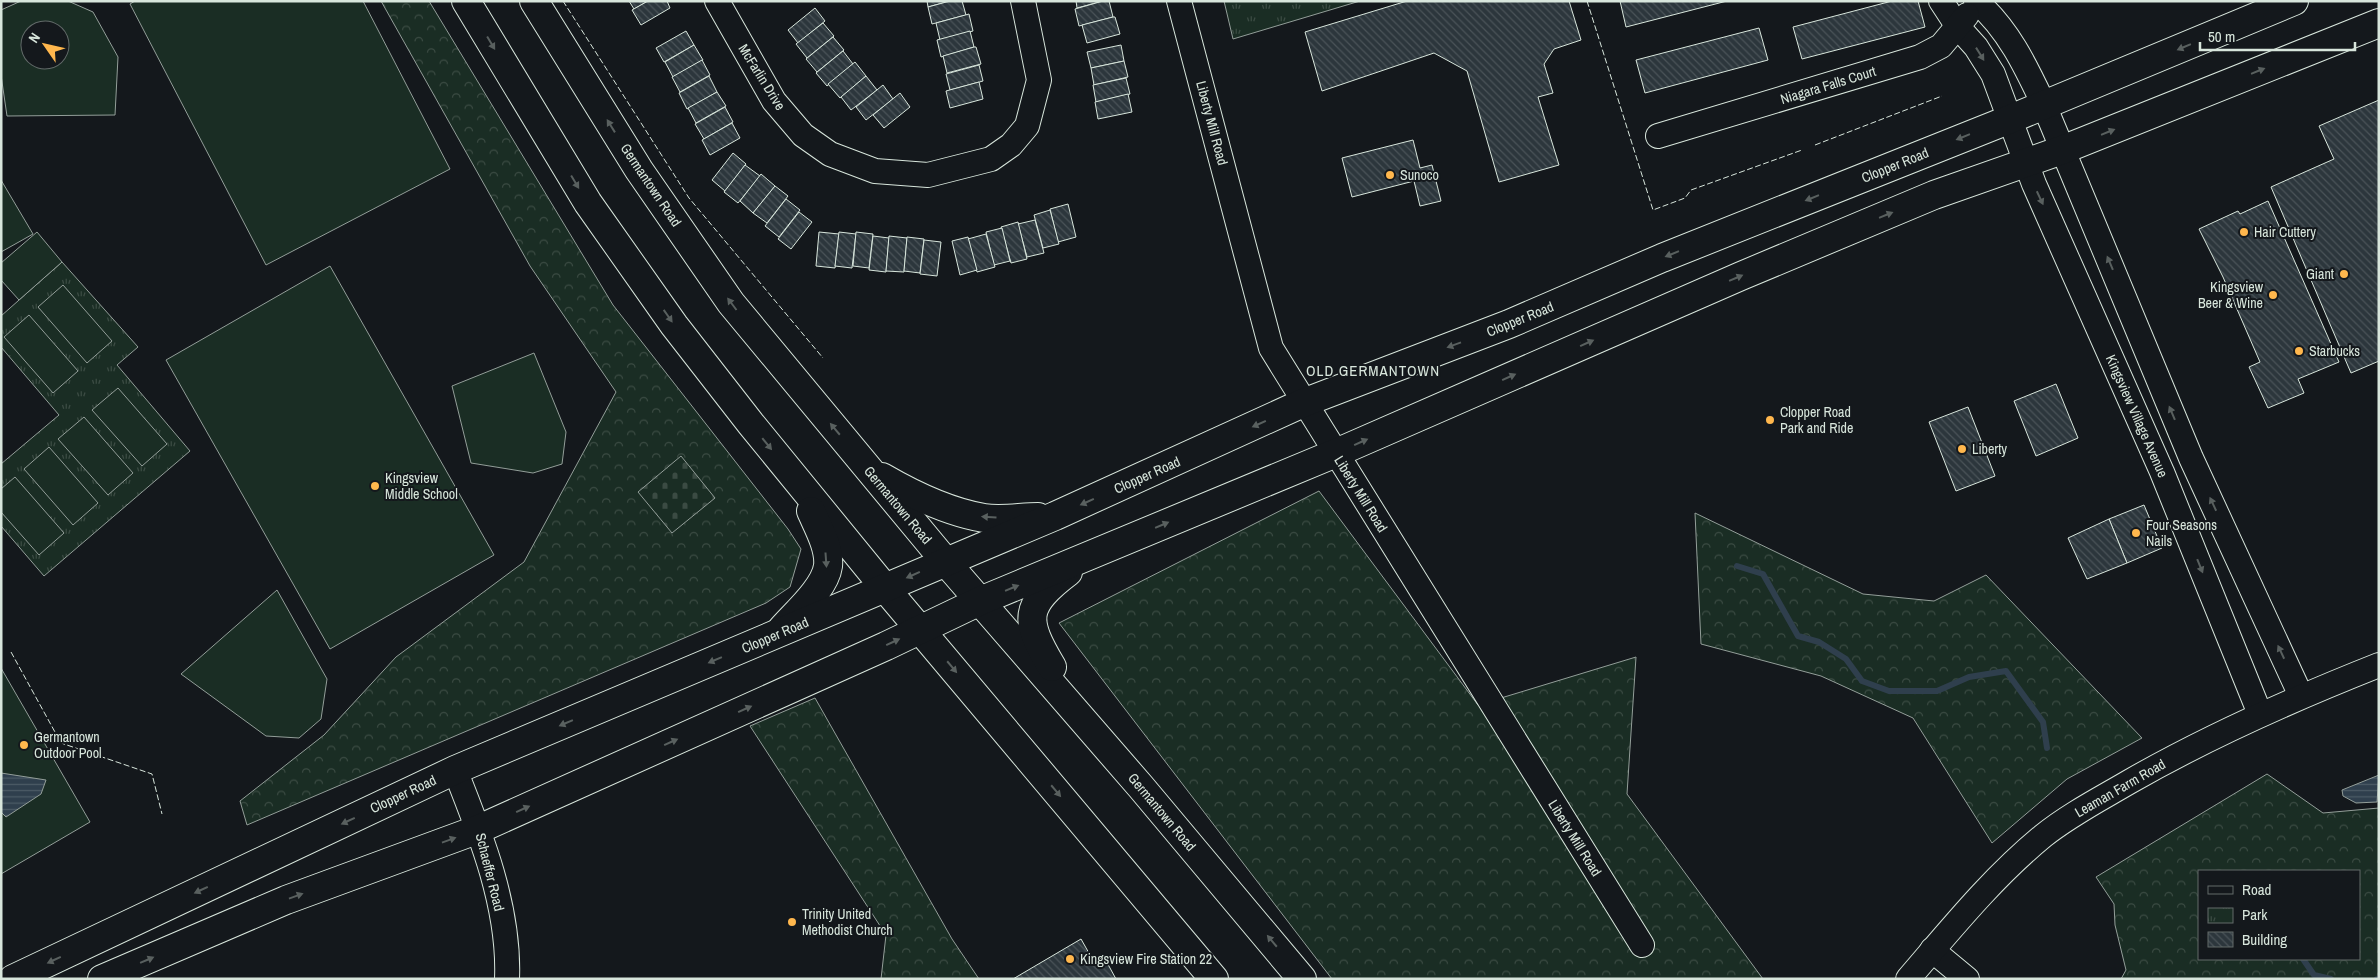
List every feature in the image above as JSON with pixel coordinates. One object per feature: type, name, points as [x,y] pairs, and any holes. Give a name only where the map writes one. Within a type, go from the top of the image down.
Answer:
[{"type":"main road","points":[[466,1],[588,203],[674,325],[798,482],[885,588],[1214,979]]},
{"type":"main road","name":"Germantown Road","points":[[534,1],[639,170],[731,303],[945,561],[1083,720],[1302,979]]},
{"type":"main road","name":"Clopper Road","points":[[13,979],[455,770],[1055,516],[1303,403],[1509,324],[1662,258],[2008,120],[2294,1]]},
{"type":"main road","points":[[102,979],[286,900],[479,829],[920,630],[980,601],[1336,453],[1741,276],[1934,195],[2062,150],[2379,23]]},
{"type":"main road","points":[[866,467],[906,492],[954,510],[985,518],[1055,516]]},
{"type":"main road","points":[[777,634],[818,589],[828,567],[824,541],[798,482]]},
{"type":"main road","points":[[1083,720],[1035,638],[1033,609],[1046,589],[1091,555]]},
{"type":"street","name":"McFarlin Drive","points":[[720,2],[774,101],[803,135],[830,154],[875,172],[928,175],[991,159],[1011,146],[1027,126],[1039,80],[1023,1]]},
{"type":"street","name":"Liberty Mill Road","points":[[1179,1],[1271,348],[1303,403],[1642,945]]},
{"type":"street","name":"Kingsview Village Avenue","points":[[1941,1],[1958,27],[1976,46],[1992,74],[2008,120],[2162,472],[2260,714]]},
{"type":"street","name":"Niagara Falls Court","points":[[1658,136],[1920,57],[1941,46],[1977,2]]},
{"type":"street","points":[[1977,2],[2004,30],[2019,53],[2044,105],[2191,458],[2301,696]]},
{"type":"street","name":"Leaman Farm Road","points":[[1908,979],[2003,871],[2044,835],[2084,808],[2178,754],[2260,714],[2379,665]]},
{"type":"street","name":"Schaeffer Road","points":[[455,770],[479,829],[500,907],[508,959],[506,979]]},
{"type":"street","points":[[1932,950],[1967,979]]},
{"type":"green space","points":[[21,1],[68,1],[93,12],[118,57],[115,115],[7,116],[1,75],[1,10]]},
{"type":"green space","points":[[135,1],[363,1],[450,169],[266,265],[130,4]]},
{"type":"green space","points":[[381,1],[429,1],[613,305],[788,529],[801,549],[790,587],[766,603],[247,825],[240,801],[324,735],[396,657],[524,562],[616,392],[530,266]]},
{"type":"green space","points":[[1224,1],[1360,1],[1233,39]]},
{"type":"green space","points":[[1,180],[33,234],[1,252]]},
{"type":"green space","points":[[37,232],[62,262],[19,300],[1,280],[1,263]]},
{"type":"green space","points":[[62,262],[138,347],[117,365],[190,451],[44,576],[1,526],[1,464],[59,415],[1,347],[1,316]]},
{"type":"green space","points":[[330,266],[494,555],[330,649],[166,360]]},
{"type":"green space","points":[[63,285],[112,341],[87,363],[38,307]]},
{"type":"green space","points":[[29,315],[78,371],[53,393],[4,337]]},
{"type":"green space","points":[[534,353],[566,432],[562,464],[533,473],[471,463],[452,386]]},
{"type":"green space","points":[[118,388],[167,444],[142,466],[92,410]]},
{"type":"green space","points":[[84,417],[133,473],[108,495],[58,439]]},
{"type":"green space","points":[[49,447],[98,503],[73,525],[24,469]]},
{"type":"green space","points":[[681,456],[715,498],[672,533],[638,492]]},
{"type":"green space","points":[[15,477],[64,533],[39,555],[1,512],[1,489]]},
{"type":"green space","points":[[1319,491],[1478,705],[1636,657],[1627,794],[1763,979],[1332,979],[1059,623]]},
{"type":"green space","points":[[1695,513],[1863,594],[1934,601],[1986,575],[2142,738],[2067,779],[1992,843],[1913,718],[1821,676],[1701,644]]},
{"type":"green space","points":[[277,590],[327,679],[321,719],[299,738],[266,736],[181,674]]},
{"type":"green space","name":"Germantown Outdoor Pool","points":[[1,668],[90,822],[1,874]]},
{"type":"green space","points":[[815,698],[952,939],[979,979],[881,979],[886,935],[750,726]]},
{"type":"green space","points":[[2267,774],[2323,813],[2379,808],[2379,979],[2121,979],[2126,970],[2115,925],[2114,904],[2096,877]]},
{"type":"water","points":[[1,773],[46,780],[41,794],[6,817],[1,812]]},
{"type":"water","points":[[2379,775],[2377,802],[2356,803],[2343,796],[2342,790]]},
{"type":"building","points":[[629,1],[648,1],[634,9]]},
{"type":"building","points":[[648,1],[667,1],[670,8],[641,25],[632,10]]},
{"type":"building","points":[[927,1],[950,1],[928,7]]},
{"type":"building","points":[[950,1],[962,1],[966,15],[932,24],[928,7]]},
{"type":"building","points":[[1076,1],[1103,1],[1077,8]]},
{"type":"building","points":[[1109,1],[1113,17],[1079,26],[1075,9]]},
{"type":"building","points":[[1407,1],[1569,1],[1581,40],[1554,49],[1544,64],[1553,93],[1538,97],[1559,165],[1499,182],[1467,71],[1434,53],[1322,91],[1305,32]]},
{"type":"building","points":[[1620,1],[1727,1],[1626,27]]},
{"type":"building","points":[[1892,1],[1918,1],[1925,27],[1802,59],[1793,27]]},
{"type":"building","points":[[815,8],[825,21],[798,43],[788,30]]},
{"type":"building","points":[[969,14],[973,31],[940,40],[936,23]]},
{"type":"building","points":[[1115,17],[1120,34],[1087,43],[1082,25]]},
{"type":"building","points":[[823,23],[834,36],[807,58],[796,44]]},
{"type":"building","points":[[1759,28],[1768,60],[1645,93],[1636,60]]},
{"type":"building","points":[[686,31],[694,45],[664,62],[656,48]]},
{"type":"building","points":[[970,31],[974,47],[941,57],[937,40]]},
{"type":"building","points":[[833,37],[844,50],[817,72],[806,59]]},
{"type":"building","points":[[694,45],[703,60],[673,77],[665,62]]},
{"type":"building","points":[[1121,45],[1124,61],[1091,68],[1087,52]]},
{"type":"building","points":[[976,47],[981,64],[947,73],[943,56]]},
{"type":"building","points":[[843,51],[853,64],[827,86],[816,73]]},
{"type":"building","points":[[702,60],[710,75],[680,92],[672,77]]},
{"type":"building","points":[[1124,61],[1128,77],[1094,85],[1091,68]]},
{"type":"building","points":[[855,62],[866,76],[840,98],[828,84]]},
{"type":"building","points":[[979,65],[983,81],[950,90],[946,74]]},
{"type":"building","points":[[709,76],[717,92],[687,109],[679,93]]},
{"type":"building","points":[[866,76],[877,90],[851,110],[841,97]]},
{"type":"building","points":[[1126,78],[1130,94],[1096,102],[1093,85]]},
{"type":"building","points":[[979,82],[983,99],[950,108],[946,91]]},
{"type":"building","points":[[883,85],[893,99],[866,120],[856,107]]},
{"type":"building","points":[[717,92],[726,106],[696,123],[688,108]]},
{"type":"building","points":[[900,93],[910,107],[884,128],[873,115]]},
{"type":"building","points":[[1128,94],[1132,112],[1098,119],[1095,102]]},
{"type":"building","name":"Giant","points":[[2379,100],[2379,361],[2351,373],[2271,187],[2334,159],[2319,126]]},
{"type":"building","points":[[725,107],[733,122],[704,139],[695,124]]},
{"type":"building","points":[[732,123],[740,138],[710,155],[702,140]]},
{"type":"building","name":"Sunoco","points":[[1413,140],[1420,168],[1432,165],[1441,201],[1420,206],[1414,181],[1352,197],[1342,158]]},
{"type":"building","points":[[733,153],[746,164],[725,191],[712,180]]},
{"type":"building","points":[[745,165],[760,176],[738,203],[724,192]]},
{"type":"building","points":[[761,174],[775,186],[753,213],[740,201]]},
{"type":"building","points":[[775,186],[788,196],[767,223],[753,213]]},
{"type":"building","points":[[786,199],[800,210],[779,237],[765,226]]},
{"type":"building","points":[[2268,201],[2339,362],[2298,379],[2304,393],[2268,408],[2249,367],[2260,362],[2223,277],[2199,229],[2238,211],[2240,214]]},
{"type":"building","points":[[1068,204],[1076,237],[1058,242],[1050,209]]},
{"type":"building","points":[[1050,210],[1059,244],[1043,248],[1034,215]]},
{"type":"building","points":[[799,212],[812,222],[791,249],[778,239]]},
{"type":"building","points":[[1035,220],[1044,253],[1027,257],[1018,224]]},
{"type":"building","points":[[1018,222],[1027,259],[1011,263],[1001,227]]},
{"type":"building","points":[[1002,228],[1010,261],[994,265],[986,232]]},
{"type":"building","points":[[819,232],[839,234],[835,268],[816,266]]},
{"type":"building","points":[[839,232],[856,234],[852,268],[835,266]]},
{"type":"building","points":[[856,232],[873,234],[869,268],[853,266]]},
{"type":"building","points":[[986,234],[995,267],[977,272],[968,239]]},
{"type":"building","points":[[873,236],[889,238],[886,272],[869,270]]},
{"type":"building","points":[[889,236],[907,238],[904,272],[886,271]]},
{"type":"building","points":[[907,237],[924,239],[920,273],[904,271]]},
{"type":"building","points":[[968,237],[977,270],[960,275],[952,241]]},
{"type":"building","points":[[924,240],[941,242],[937,276],[920,274]]},
{"type":"building","name":"Liberty","points":[[2056,384],[2078,438],[2036,456],[2014,401]]},
{"type":"building","name":"Liberty","points":[[1968,407],[1995,476],[1956,491],[1929,422]]},
{"type":"building","name":"Four Seasons Nails","points":[[2144,505],[2162,548],[2127,563],[2109,519]]},
{"type":"building","points":[[2109,519],[2127,563],[2087,579],[2068,538]]},
{"type":"building","name":"Kingsview Fire Station 22","points":[[1081,939],[1094,962],[1104,957],[1116,979],[1013,979]]},
{"type":"waterway","points":[[1737,566],[1763,574],[1798,636],[1819,642],[1846,659],[1862,681],[1889,691],[1937,691],[1969,677],[2006,671],[2043,722],[2047,748]]},
{"type":"waterway","points":[[2304,960],[2314,975],[2331,979]]},
{"type":"fence","points":[[563,1],[689,198],[823,358]]},
{"type":"fence","points":[[1587,1],[1653,210],[1685,198],[1691,190],[1802,150]]},
{"type":"fence","points":[[1815,145],[1942,96]]},
{"type":"fence","points":[[11,652],[61,743],[152,774],[162,814]]},
{"type":"place","name":"Sunoco","points":[[1390,175]]},
{"type":"place","name":"Hair Cuttery","points":[[2244,232]]},
{"type":"place","name":"Giant","points":[[2344,274]]},
{"type":"place","name":"Kingsview Beer & Wine","points":[[2273,295]]},
{"type":"place","name":"Starbucks","points":[[2299,351]]},
{"type":"place","name":"Clopper Road Park and Ride","points":[[1770,420]]},
{"type":"place","name":"Liberty","points":[[1962,449]]},
{"type":"place","name":"Kingsview Middle School","points":[[375,486]]},
{"type":"place","name":"Four Seasons Nails","points":[[2136,533]]},
{"type":"place","name":"Germantown Outdoor Pool","points":[[24,745]]},
{"type":"place","name":"Trinity United Methodist Church","points":[[792,922]]},
{"type":"place","name":"Kingsview Fire Station 22","points":[[1070,959]]},
{"type":"district","name":"OLD GERMANTOWN","points":[[1373,370]]}]
